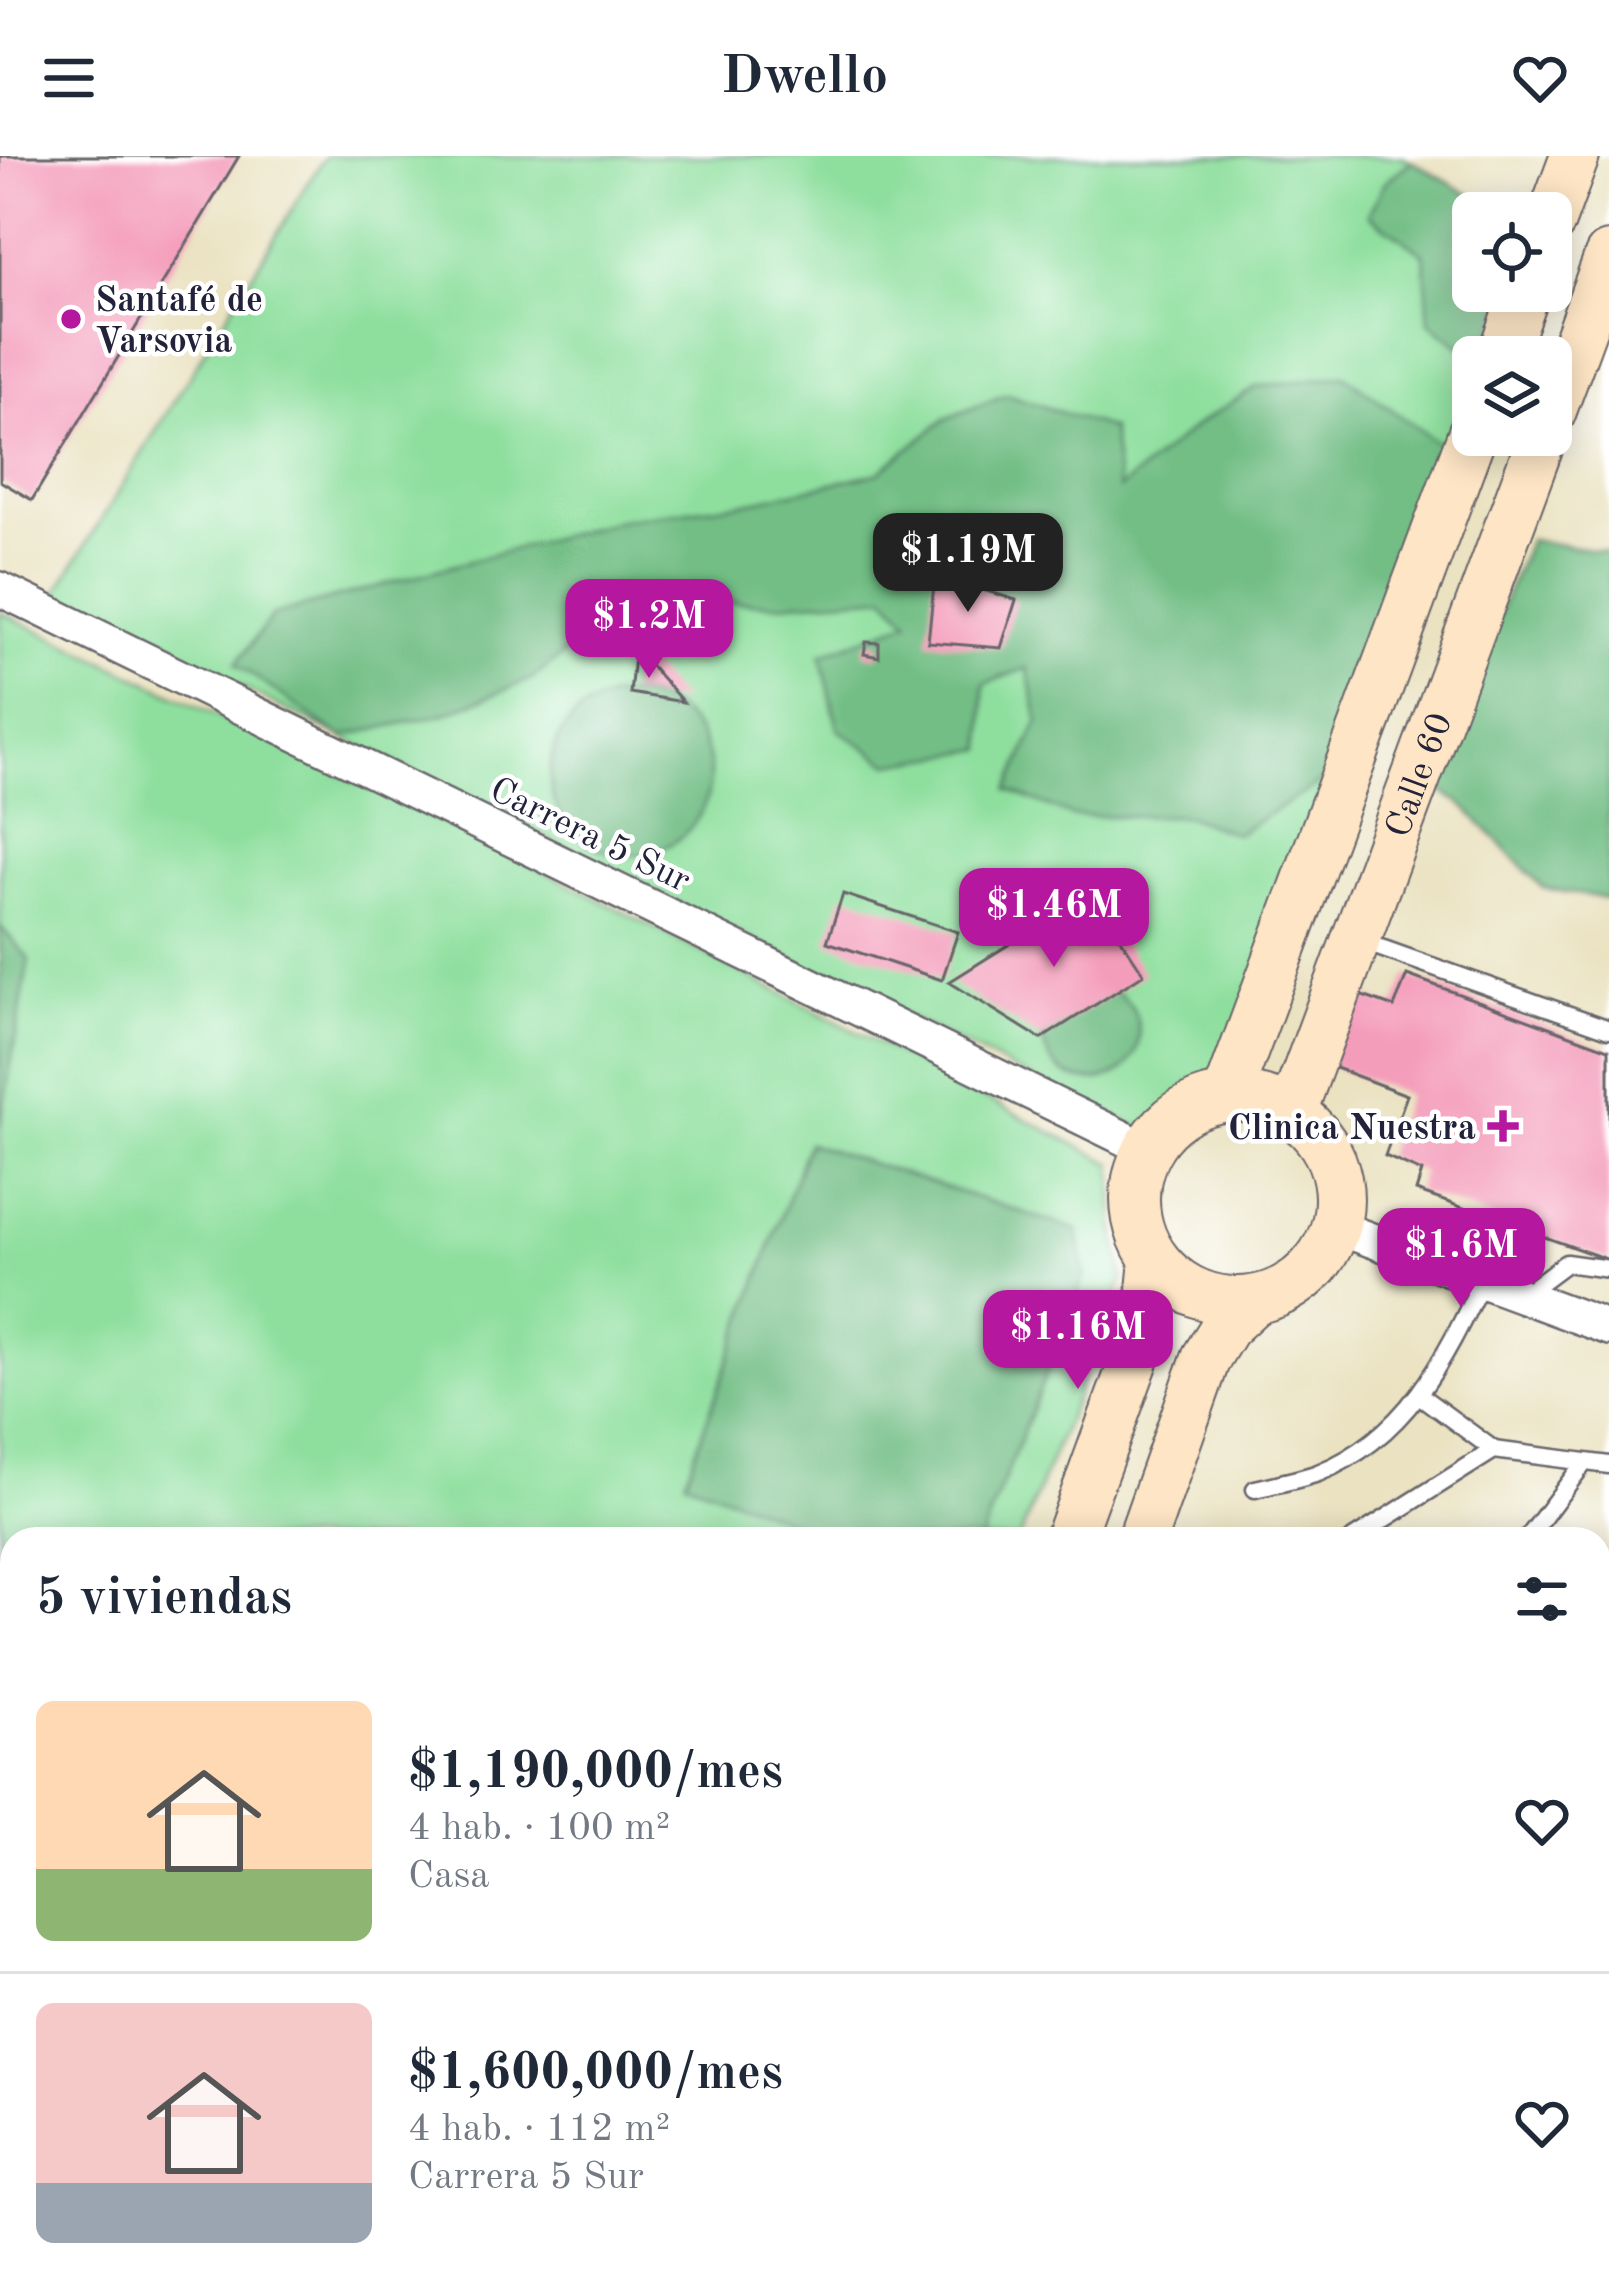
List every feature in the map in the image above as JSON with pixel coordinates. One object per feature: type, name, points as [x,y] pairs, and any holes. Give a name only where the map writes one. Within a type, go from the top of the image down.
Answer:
[{"type":"main road","points":[[1562,192],[1575,156]]},
{"type":"main road","points":[[1572,356],[1609,256]]},
{"type":"main road","name":"Calle 60","points":[[1227,1096],[1464,456]]},
{"type":"main road","name":"Calle 60","points":[[1292,1112],[1535,456]]},
{"type":"main road","points":[[1227,1096],[1261,1099],[1292,1112],[1316,1133],[1333,1162],[1340,1195],[1336,1227],[1324,1253],[1306,1275],[1282,1291],[1254,1300],[1199,1294],[1174,1280],[1142,1239],[1135,1211],[1135,1181],[1146,1149],[1166,1123],[1195,1105],[1227,1096]]},
{"type":"main road","points":[[1073,1527],[1148,1322],[1154,1260]]},
{"type":"main road","points":[[1146,1527],[1206,1358],[1225,1327],[1254,1300]]},
{"type":"street","name":"Carrera 5 Sur","points":[[0,589],[1146,1149]]},
{"type":"street","points":[[1336,1227],[1609,1328]]},
{"type":"lane","points":[[1356,940],[1609,1029]]},
{"type":"lane","points":[[1522,1296],[1566,1263],[1609,1269]]},
{"type":"lane","points":[[1255,1489],[1318,1472],[1371,1443],[1420,1395],[1444,1362],[1482,1281]]},
{"type":"lane","points":[[1420,1395],[1494,1450],[1609,1465]]},
{"type":"lane","points":[[1372,1527],[1494,1450]]},
{"type":"lane","points":[[1536,1527],[1584,1463]]},
{"type":"green space","points":[[325,156],[1402,156],[1465,192],[1452,192],[1452,312],[1476,312],[1480,336],[1452,336],[1452,443],[1218,1082],[1179,1098],[1143,1129],[1069,1097],[55,595]]},
{"type":"green space","points":[[1411,161],[1465,192],[1452,192],[1452,312],[1500,312],[1492,336],[1452,336],[1452,340],[1429,322],[1424,254],[1369,215],[1384,183]]},
{"type":"green space","points":[[1344,375],[1449,451],[1330,777],[1236,834],[1187,816],[1072,816],[1008,790],[1039,721],[1027,668],[984,684],[984,749],[890,764],[838,729],[821,655],[909,621],[886,596],[776,604],[709,601],[607,621],[532,679],[444,714],[341,737],[236,664],[273,615],[624,519],[749,502],[878,473],[945,419],[1007,394],[1111,429],[1119,489],[1198,424],[1256,387]]},
{"type":"green space","points":[[1529,540],[1609,552],[1609,899],[1543,888],[1461,803],[1427,783]]},
{"type":"green space","points":[[0,612],[540,869],[1113,1164],[1115,1232],[1123,1279],[1024,1527],[0,1527]]},
{"type":"green space","points":[[630,695],[661,701],[687,718],[704,744],[710,775],[704,806],[687,832],[661,849],[630,855],[599,849],[573,832],[556,806],[550,775],[556,744],[573,718],[599,701]]},
{"type":"green space","points":[[0,926],[29,959],[0,1127]]},
{"type":"green space","points":[[1102,985],[1121,995],[1134,1011],[1137,1048],[1128,1065],[1112,1076],[1074,1078],[1057,1067],[1046,1049],[1042,1023]]},
{"type":"green space","points":[[808,1143],[1077,1230],[1085,1275],[986,1527],[806,1527],[685,1480]]},
{"type":"building","name":"Santafé de Varsovia","points":[[0,156],[239,156],[32,500],[0,481]]},
{"type":"building","points":[[935,575],[1016,600],[1001,648],[928,642]]},
{"type":"building","points":[[866,642],[879,643],[879,657],[864,654]]},
{"type":"building","points":[[635,648],[683,702],[630,693]]},
{"type":"building","points":[[1091,893],[1144,974],[1041,1039],[949,982]]},
{"type":"building","points":[[843,894],[958,932],[942,980],[827,942]]},
{"type":"building","name":"Clinica Nuestra","points":[[1407,975],[1609,1049],[1609,1260],[1416,1191],[1422,1172],[1385,1156],[1407,1095],[1317,1061],[1343,989],[1394,1007]]},
{"type":"place","name":"Santafé de Varsovia","points":[[71,319]]},
{"type":"place","name":"Clinica Nuestra","points":[[1503,1126]]}]
